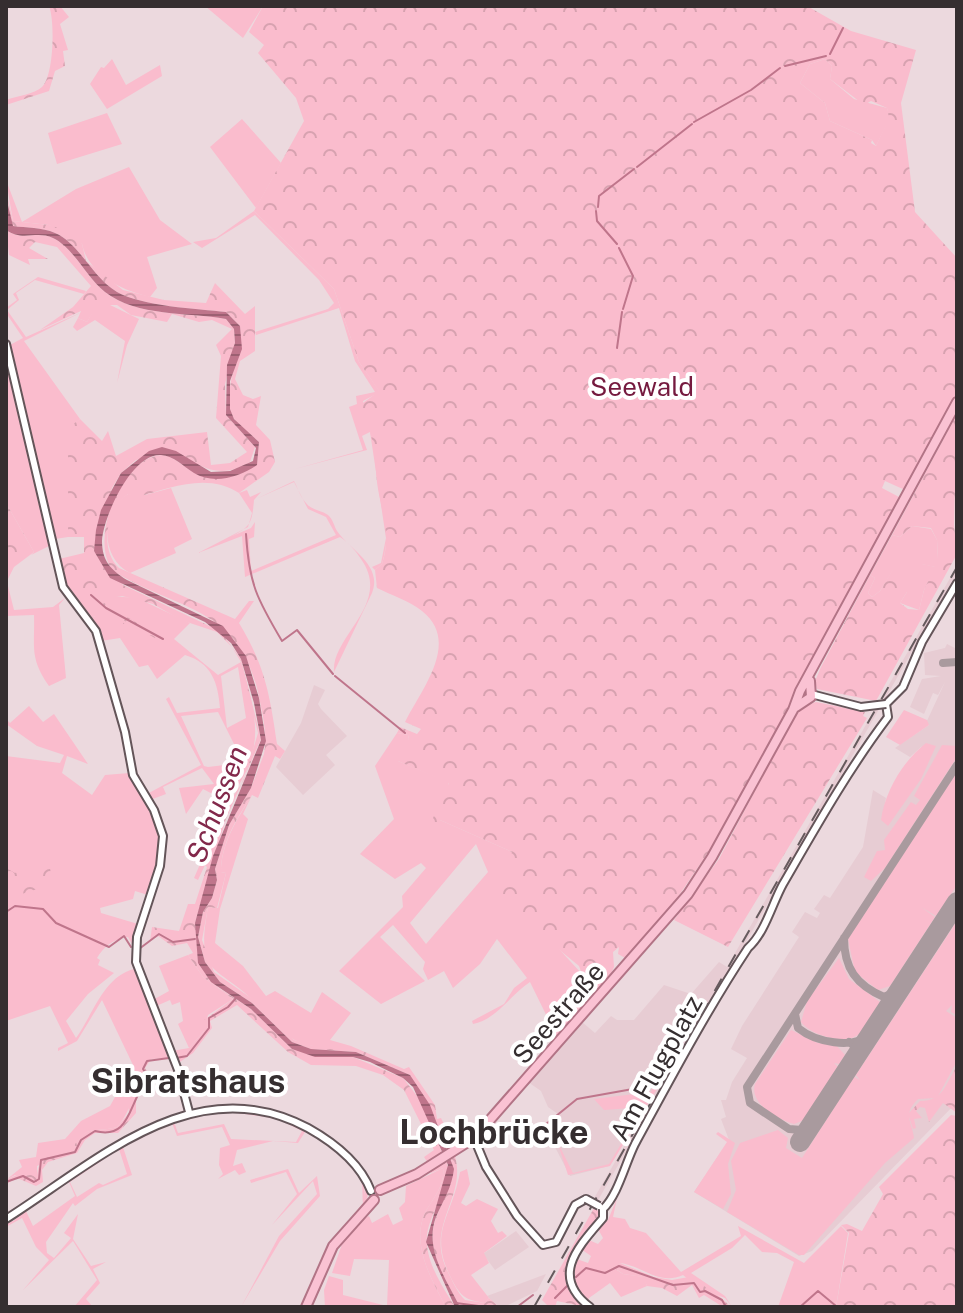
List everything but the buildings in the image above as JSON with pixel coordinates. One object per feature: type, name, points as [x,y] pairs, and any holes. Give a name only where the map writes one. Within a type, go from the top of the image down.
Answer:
[{"type":"main road","points":[[806,695],[810,676],[957,402]]},
{"type":"main road","name":"Seestraße","points":[[308,1307],[333,1246],[375,1194],[439,1161],[474,1138],[678,906],[724,837],[793,710],[806,695]]},
{"type":"street","points":[[6,344],[65,592],[96,631],[125,732],[133,775],[154,810],[163,836],[160,866],[139,929],[135,954],[142,984],[192,1111]]},
{"type":"street","name":"Am Flugplatz","points":[[590,1307],[574,1289],[571,1261],[576,1248],[603,1218],[601,1208],[614,1197],[620,1172],[644,1127],[846,776],[899,693],[922,642],[957,583]]},
{"type":"street","points":[[806,695],[861,707],[888,708]]},
{"type":"street","points":[[6,1219],[154,1124],[192,1111],[242,1108],[287,1118],[331,1142],[375,1194]]},
{"type":"street","points":[[474,1138],[486,1167],[517,1216],[543,1245],[556,1242],[575,1205],[586,1199],[601,1208]]},
{"type":"shaded area","points":[[6,197],[13,226],[45,230],[64,238],[117,292],[155,304],[226,312],[240,326],[242,349],[230,381],[230,409],[234,419],[259,442],[257,465],[234,476],[218,479],[202,477],[170,457],[150,457],[130,475],[113,503],[102,541],[104,554],[112,569],[127,580],[223,626],[246,656],[259,698],[266,741],[251,788],[229,825],[215,869],[217,880],[212,898],[203,912],[198,937],[205,962],[220,982],[252,1003],[292,1042],[311,1049],[356,1052],[410,1075],[430,1105],[454,1169],[436,1217],[433,1241],[438,1264],[460,1307],[455,1307],[426,1242],[448,1165],[413,1087],[403,1078],[370,1062],[353,1057],[315,1057],[292,1049],[251,1009],[211,982],[198,963],[195,923],[213,856],[261,740],[254,703],[241,659],[231,643],[205,622],[110,578],[94,551],[101,510],[121,473],[149,451],[162,447],[176,451],[211,472],[230,471],[253,461],[256,448],[226,415],[227,365],[235,343],[234,329],[226,319],[147,310],[118,300],[98,286],[74,256],[53,238],[18,235],[6,230]]},
{"type":"shaded area","points":[[957,566],[957,573],[597,1202],[593,1200],[652,1098],[609,1166],[570,1176],[543,1124],[558,1114],[548,1107],[541,1091],[528,1082],[582,1022],[595,1033],[611,1016],[617,1020],[634,1020],[664,985],[691,994],[719,962],[727,967]]},
{"type":"shaded area","points":[[947,644],[957,649],[957,1102],[812,1251],[799,1256],[694,1192],[729,1140],[721,1119],[726,1117],[721,1100],[726,1100],[732,1082],[747,1058],[731,1049],[742,1026],[799,937],[792,932],[805,912],[817,918],[820,913],[814,909],[824,895],[830,898],[863,847],[873,790],[886,798],[882,819],[922,746],[910,757],[895,748],[929,725],[926,723],[945,682],[938,695],[933,693],[924,714],[910,707],[922,679],[941,676],[925,675],[924,653],[945,648]]},
{"type":"shaded area","points":[[314,685],[325,690],[318,704],[321,709],[347,736],[326,755],[335,765],[303,795],[276,767],[301,723]]},
{"type":"shaded area","points":[[516,1231],[529,1247],[495,1270],[483,1254]]},
{"type":"shaded area","points":[[546,1274],[537,1291],[504,1307],[499,1307],[487,1296]]},
{"type":"green space","points":[[49,6],[60,6],[69,17],[60,24],[68,50],[63,51],[65,66],[55,71],[49,91],[6,105],[6,100],[35,91],[46,81],[52,48]]},
{"type":"green space","points":[[205,6],[263,6],[243,38]]},
{"type":"green space","name":"Seewald","points":[[263,6],[807,6],[851,31],[916,50],[901,103],[915,212],[957,258],[957,393],[905,490],[885,481],[882,488],[901,498],[722,832],[665,916],[627,959],[618,954],[619,947],[613,952],[614,967],[609,978],[599,981],[582,974],[579,966],[512,911],[512,898],[501,894],[497,878],[512,852],[440,820],[422,856],[417,853],[449,783],[398,761],[395,755],[409,739],[408,735],[397,733],[400,727],[417,734],[421,729],[405,722],[434,665],[438,637],[433,623],[422,611],[377,588],[375,570],[382,564],[385,554],[385,526],[372,439],[370,432],[362,432],[355,409],[379,391],[359,362],[334,289],[254,211],[304,121],[296,98],[258,53],[264,45],[249,32]],"holes":[[[825,59],[832,66],[830,79],[864,105],[871,101],[887,108],[889,118],[876,146],[871,143],[872,140],[830,121],[825,103],[800,83],[810,64]]]},
{"type":"green space","points":[[112,59],[126,85],[160,65],[162,76],[107,109],[90,84],[101,67],[104,68]]},
{"type":"green space","points":[[825,59],[832,66],[830,79],[854,99],[887,108],[890,118],[876,146],[872,140],[830,121],[825,103],[800,83],[810,64]]},
{"type":"green space","points":[[107,113],[122,144],[57,164],[48,133]]},
{"type":"green space","points":[[242,119],[281,163],[256,208],[210,147]]},
{"type":"green space","points":[[129,167],[160,220],[192,244],[147,257],[157,288],[150,297],[128,290],[99,273],[82,244],[49,225],[22,222],[76,189]]},
{"type":"green space","points":[[6,180],[22,222],[13,221]]},
{"type":"green space","points":[[6,191],[13,221],[49,225],[67,231],[82,244],[86,260],[64,238],[45,230],[12,226]]},
{"type":"green space","points":[[254,211],[334,289],[359,362],[380,392],[363,401],[378,461],[387,524],[386,545],[382,564],[375,570],[372,567],[381,563],[386,538],[370,432],[362,436],[367,450],[295,469],[363,450],[349,407],[357,404],[356,396],[375,392],[355,361],[339,308],[256,335],[255,332],[328,309],[334,303],[319,280],[255,215],[202,248],[193,242],[216,238]]},
{"type":"green space","points":[[6,230],[18,235],[53,238],[74,256],[98,286],[118,300],[147,310],[226,319],[234,329],[235,343],[225,384],[226,415],[255,447],[250,462],[230,470],[211,470],[175,451],[136,460],[121,473],[112,488],[94,551],[123,585],[220,631],[232,647],[217,632],[181,620],[153,604],[122,596],[99,600],[157,635],[155,638],[116,616],[133,632],[148,654],[147,659],[118,623],[95,616],[90,619],[66,592],[59,559],[84,553],[84,537],[68,537],[68,428],[80,419],[102,441],[108,431],[116,456],[147,439],[207,432],[211,465],[230,463],[247,452],[216,418],[221,356],[216,345],[232,329],[212,320],[199,322],[172,314],[167,322],[131,315],[117,305],[108,305],[98,318],[92,314],[87,322],[78,318],[81,311],[40,330],[73,307],[91,286],[57,247],[35,242],[29,248],[48,259],[28,259],[30,265],[9,255]]},
{"type":"green space","points":[[87,262],[123,290],[164,300],[206,303],[215,283],[245,314],[255,306],[255,351],[240,361],[235,379],[243,395],[253,399],[261,396],[256,425],[270,440],[275,462],[269,472],[239,493],[227,487],[201,483],[175,486],[137,497],[128,494],[114,510],[107,540],[109,551],[119,568],[235,619],[249,601],[254,601],[239,623],[261,667],[277,744],[285,751],[280,759],[275,756],[258,798],[252,795],[227,841],[221,872],[226,873],[217,908],[208,907],[202,940],[214,972],[254,1000],[294,1040],[313,1046],[351,1046],[404,1069],[409,1067],[435,1105],[437,1119],[441,1118],[455,1148],[448,1152],[410,1075],[356,1052],[311,1049],[292,1042],[252,1003],[220,982],[205,962],[198,937],[203,912],[212,898],[217,880],[215,869],[229,825],[251,788],[264,754],[265,731],[258,692],[248,663],[236,642],[220,626],[202,614],[113,571],[106,557],[104,539],[113,502],[122,484],[147,459],[167,456],[202,475],[229,477],[257,464],[259,442],[235,420],[230,411],[230,388],[240,326],[226,312],[155,304],[127,297],[108,286]]},
{"type":"green space","points":[[38,277],[86,291],[84,294],[35,280],[16,293],[19,300],[7,310],[26,337],[82,312],[24,341],[80,419],[68,429],[68,537],[55,539],[8,346],[23,338],[6,313],[6,308],[17,300],[13,294]]},
{"type":"green space","points":[[108,304],[139,319],[127,345],[117,383],[125,341],[95,320],[77,331],[73,327],[78,318],[87,322],[92,313]]},
{"type":"green space","points":[[6,360],[51,545],[31,555],[34,552],[6,503]]},
{"type":"green space","points":[[957,414],[954,525],[957,554],[876,701],[817,689],[815,681],[821,667],[870,575],[875,578],[868,593],[872,597],[880,591],[893,569],[918,586],[916,591],[907,592],[900,603],[908,609],[919,610],[935,567],[921,564],[929,555],[938,559],[937,540],[931,528],[912,526],[900,537],[892,535]]},
{"type":"green space","points":[[171,488],[192,539],[174,548],[176,553],[130,573],[120,566],[109,547],[108,523],[112,512],[128,494],[145,495]]},
{"type":"green space","points":[[247,490],[250,497],[261,492],[254,500],[252,514],[249,524],[252,513],[239,493]]},
{"type":"green space","points":[[303,499],[330,517],[348,544],[340,537],[245,577],[242,536],[198,553],[243,529],[230,537],[251,528],[255,522],[254,537],[249,539],[251,571],[336,535],[326,517],[308,509]]},
{"type":"green space","points":[[6,503],[34,552],[14,567],[8,579]]},
{"type":"green space","points":[[912,526],[931,529],[937,540],[938,559],[922,564],[936,567],[924,590],[919,610],[900,603],[907,592],[893,570],[880,591],[872,597],[868,593],[875,578],[870,575],[892,535],[900,537]]},
{"type":"green space","points":[[350,545],[369,566],[374,583],[372,593],[334,672],[341,645],[366,605],[370,591],[369,575]]},
{"type":"green space","points":[[6,578],[14,610],[53,607],[65,598],[59,605],[66,678],[49,686],[38,667],[34,652],[34,615],[6,616]]},
{"type":"green space","points":[[110,596],[137,598],[190,623],[174,639],[218,675],[241,662],[255,734],[248,766],[228,802],[203,789],[186,814],[179,788],[214,784],[202,768],[163,787],[166,794],[150,800],[147,794],[201,765],[166,699],[169,697],[177,713],[220,708],[217,690],[212,675],[202,663],[185,655],[157,679],[148,665],[139,667],[120,638],[101,641],[90,619],[109,608],[98,600]],"holes":[[[238,667],[246,718],[227,728],[221,676]],[[218,712],[237,750],[233,764],[208,767],[204,766],[181,716]]]},
{"type":"green space","points":[[232,647],[241,659],[261,739],[246,773],[258,733],[241,662]]},
{"type":"green space","points":[[816,702],[865,712],[863,716],[867,718],[728,947],[674,920],[719,859],[793,719],[802,707]]},
{"type":"green space","points":[[29,706],[43,722],[54,714],[88,764],[67,756],[62,773],[92,795],[105,775],[129,773],[148,805],[161,843],[148,895],[135,891],[133,899],[100,908],[101,913],[138,924],[132,944],[128,937],[123,938],[103,950],[97,958],[100,960],[98,965],[114,973],[88,994],[66,1021],[76,1038],[107,988],[123,973],[134,969],[171,1058],[151,1059],[141,1069],[147,1078],[117,1127],[87,1132],[73,1149],[37,1166],[37,1179],[15,1175],[6,1180],[22,1167],[19,1160],[36,1157],[38,1143],[65,1139],[81,1121],[110,1106],[133,1065],[102,1000],[77,1041],[58,1051],[68,1043],[50,1006],[6,1021],[6,756],[60,763],[64,755],[37,746],[6,724],[6,719],[10,723]]},
{"type":"green space","points":[[904,710],[927,720],[929,725],[900,745],[886,737]]},
{"type":"green space","points":[[397,733],[408,735],[398,761],[449,782],[440,820],[512,852],[512,898],[582,974],[609,978],[557,1037],[530,982],[489,1018],[473,1024],[472,1021],[504,1004],[514,988],[527,978],[497,939],[480,964],[453,988],[444,971],[428,980],[423,969],[425,962],[393,925],[380,937],[425,981],[381,1004],[339,971],[403,907],[402,896],[426,868],[421,863],[395,879],[360,854],[394,819],[375,766]],"holes":[[[476,844],[488,872],[426,944],[410,923]]]},
{"type":"green space","points":[[926,743],[936,746],[921,779],[888,826],[881,820],[896,777]]},
{"type":"green space","points":[[942,745],[957,746],[957,757],[885,868],[871,881],[864,877],[877,851],[885,850],[884,840],[911,802],[916,805],[920,800],[914,796]]},
{"type":"green space","points":[[957,772],[957,885],[936,916],[921,907],[935,917],[890,986],[878,990],[855,972],[848,939]]},
{"type":"green space","points":[[241,784],[226,819],[195,923],[205,973],[219,988],[251,1009],[292,1049],[353,1057],[403,1078],[421,1101],[443,1155],[428,1163],[424,1157],[434,1150],[404,1090],[383,1075],[356,1066],[311,1065],[288,1052],[237,1005],[210,1021],[212,1028],[193,1053],[177,1064],[172,1051],[189,1048],[204,1031],[203,1021],[233,999],[203,977],[188,955],[193,953],[187,943],[172,946],[158,936],[150,941],[152,927],[179,931],[188,904],[195,904],[207,867],[205,865],[198,880],[194,878],[201,862],[204,840]]},
{"type":"green space","points":[[252,795],[243,814],[248,819],[220,909],[215,943],[243,966],[266,996],[275,991],[311,1013],[322,992],[351,1013],[330,1040],[351,1046],[316,1046],[293,1039],[243,991],[212,967],[207,959],[204,947],[208,907],[218,908],[226,873],[221,872],[224,851],[231,831]]},
{"type":"green space","points":[[48,858],[53,884],[6,899],[6,868],[15,873]]},
{"type":"green space","points":[[957,921],[957,1015],[951,1012],[952,1005],[946,1011],[957,1018],[957,1061],[937,1098],[918,1099],[910,1109],[914,1138],[885,1163],[804,1255],[799,1255],[727,1212],[736,1190],[731,1161],[740,1143],[778,1130],[788,1138],[786,1148],[802,1158],[854,1077],[860,1080],[856,1075]]},
{"type":"green space","points":[[188,955],[203,977],[233,999],[208,1015],[204,1031],[189,1048],[178,1024],[183,1021],[180,1002],[172,1005],[170,1000],[154,1007],[151,1001],[169,991],[159,966]]},
{"type":"green space","points":[[839,958],[849,979],[880,1002],[862,1031],[845,1039],[820,1035],[801,1022],[807,1001]]},
{"type":"green space","points":[[791,1030],[818,1043],[836,1045],[845,1055],[839,1064],[834,1063],[838,1067],[804,1120],[794,1124],[766,1109],[754,1091],[755,1084]]},
{"type":"green space","points":[[146,1058],[151,1059],[145,1068],[151,1078],[136,1099],[136,1113],[118,1133],[95,1133],[85,1140],[77,1153],[48,1162],[42,1170],[43,1182],[36,1186],[17,1178],[6,1184],[6,1180],[25,1171],[37,1178],[40,1164],[47,1155],[73,1148],[87,1132],[117,1127],[129,1113],[128,1101],[147,1078],[141,1070]]},
{"type":"green space","points":[[957,1066],[957,1113],[943,1103],[929,1122],[925,1108],[920,1107],[916,1111],[922,1118],[914,1119],[916,1128],[913,1129],[908,1114],[920,1101],[939,1095]]},
{"type":"green space","points":[[655,1082],[660,1084],[610,1166],[568,1175],[557,1141],[573,1173],[609,1164],[643,1107],[604,1110],[594,1099],[651,1092]]},
{"type":"green space","points":[[219,1110],[243,1112],[274,1118]]},
{"type":"green space","points":[[951,1115],[957,1116],[957,1307],[836,1307],[849,1233],[841,1225],[847,1224],[862,1231],[883,1194],[879,1187]]},
{"type":"green space","points":[[173,1119],[178,1133],[224,1124],[231,1139],[296,1142],[302,1131],[280,1120],[317,1137],[334,1150],[305,1132],[298,1143],[273,1141],[237,1150],[233,1166],[242,1163],[246,1172],[239,1175],[235,1170],[218,1179],[223,1174],[219,1165],[220,1148],[230,1145],[222,1127],[177,1136],[172,1123],[123,1147],[132,1175],[97,1189],[75,1206],[73,1203],[46,1242],[47,1253],[54,1258],[71,1238],[64,1233],[78,1214],[73,1239],[91,1266],[106,1262],[93,1269],[100,1283],[86,1299],[93,1307],[74,1307],[97,1280],[73,1241],[23,1290],[49,1260],[36,1247],[22,1218],[6,1227],[6,1221],[14,1221],[15,1216],[123,1145]],"holes":[[[119,1149],[127,1174],[103,1185],[99,1183],[77,1197],[70,1182]],[[69,1182],[75,1196],[33,1226],[26,1211]]]},
{"type":"green space","points":[[718,1132],[735,1143],[728,1164],[731,1194],[723,1209],[694,1192],[727,1142],[716,1134]]},
{"type":"green space","points":[[455,1156],[456,1185],[443,1226],[442,1256],[453,1283],[465,1300],[485,1303],[489,1298],[499,1307],[460,1307],[438,1264],[433,1230],[450,1182],[451,1157]]},
{"type":"green space","points":[[446,1160],[447,1180],[430,1222],[427,1244],[433,1268],[455,1307],[446,1307],[434,1284],[424,1260],[420,1234],[422,1221],[442,1180],[443,1168],[431,1173],[431,1169]]},
{"type":"green space","points":[[443,1168],[441,1185],[427,1209],[420,1234],[424,1260],[446,1307],[325,1307],[324,1290],[329,1276],[343,1280],[343,1295],[387,1306],[389,1260],[354,1259],[350,1276],[332,1273],[342,1244],[361,1220],[369,1216],[372,1223],[388,1214],[393,1225],[403,1220],[399,1208],[405,1202],[406,1186]]},
{"type":"green space","points":[[288,1169],[299,1193],[317,1176],[320,1196],[280,1241],[241,1307],[279,1236],[317,1194],[313,1181],[272,1225],[297,1194],[286,1172],[251,1183],[250,1180]]},
{"type":"green space","points":[[467,1169],[470,1184],[461,1203],[466,1206],[477,1199],[498,1209],[491,1221],[498,1233],[502,1231],[507,1236],[484,1253],[489,1263],[471,1275],[489,1298],[485,1303],[469,1299],[458,1290],[442,1249],[441,1237],[460,1172]]},
{"type":"green space","points":[[357,1173],[364,1181],[365,1197],[365,1185],[369,1190],[366,1203],[336,1239],[305,1307],[301,1307],[325,1251],[363,1203],[362,1184]]},
{"type":"green space","points":[[617,1198],[613,1217],[625,1219],[630,1228],[646,1233],[681,1272],[741,1236],[738,1226],[804,1263],[841,1226],[848,1233],[836,1307],[778,1307],[794,1262],[777,1253],[762,1252],[745,1235],[732,1248],[691,1273],[725,1296],[732,1307],[725,1298],[700,1289],[683,1275],[659,1277],[620,1263],[617,1270],[644,1277],[647,1286],[621,1297],[610,1283],[589,1298],[588,1303],[575,1285],[574,1258],[588,1263],[591,1256],[581,1249],[589,1240],[598,1244],[603,1238],[598,1229],[608,1220]]},
{"type":"green space","points":[[594,1208],[600,1212],[599,1217],[577,1242],[569,1267],[571,1285],[585,1307],[557,1301],[555,1307],[549,1307],[542,1300]]},
{"type":"green space","points":[[620,1263],[654,1277],[672,1280],[689,1277],[730,1307],[723,1307],[704,1295],[699,1298],[692,1285],[677,1296],[662,1288],[647,1286],[643,1277],[623,1274],[616,1269]]},
{"type":"waterway","points":[[830,54],[843,28]]},
{"type":"waterway","points":[[785,66],[826,56]]},
{"type":"waterway","points":[[694,122],[751,90],[780,68]]},
{"type":"waterway","points":[[637,167],[692,124]]},
{"type":"waterway","points":[[598,207],[599,196],[634,169]]},
{"type":"waterway","points":[[596,211],[597,221],[617,244]]},
{"type":"waterway","points":[[619,248],[633,276],[623,309]]},
{"type":"waterway","points":[[617,348],[622,312]]},
{"type":"waterway","points":[[246,534],[249,566],[256,590],[282,641],[297,630],[333,674]]},
{"type":"waterway","points":[[91,595],[106,608],[163,639]]},
{"type":"waterway","points":[[335,676],[405,733]]},
{"type":"waterway","points":[[6,912],[15,906],[43,909],[56,923],[109,947],[124,936],[131,947]]},
{"type":"waterway","points":[[139,949],[159,934],[173,942],[195,939]]},
{"type":"waterway","points":[[176,1058],[187,1056],[209,1028],[209,1018],[228,1007],[237,997]]},
{"type":"waterway","points":[[6,1182],[23,1176],[34,1182],[39,1179],[41,1160],[75,1152],[81,1140],[95,1131],[117,1130],[149,1079],[143,1069],[147,1061],[169,1058]]},
{"type":"waterway","points":[[545,1125],[577,1099],[655,1085]]},
{"type":"waterway","points":[[576,1277],[586,1268],[605,1273],[619,1266],[673,1285],[694,1283],[700,1292],[705,1291],[722,1300],[726,1307]]},
{"type":"waterway","points":[[555,1298],[567,1286]]},
{"type":"waterway","points":[[800,1307],[818,1291],[836,1306]]},
{"type":"waterway","points":[[517,1307],[533,1295]]},
{"type":"waterway","points":[[456,1303],[486,1307]]},
{"type":"taxiway","points":[[943,663],[957,662]]},
{"type":"taxiway","points":[[813,1122],[802,1130],[789,1129],[750,1103],[747,1087],[957,765]]},
{"type":"taxiway","points":[[844,938],[849,967],[859,981],[884,997],[900,990]]},
{"type":"taxiway","points":[[795,1014],[798,1028],[824,1040],[854,1042],[871,1034]]},
{"type":"taxiway","points":[[849,1042],[856,1047],[856,1057]]},
{"type":"runway","points":[[800,1142],[957,902]]},
{"type":"railway","points":[[534,1307],[957,567]]},
{"type":"district","name":"Sibratshaus","points":[[188,1081]]},
{"type":"district","name":"Lochbrücke","points":[[494,1132]]},
{"type":"water label","name":"Schussen","points":[[216,804]]}]
